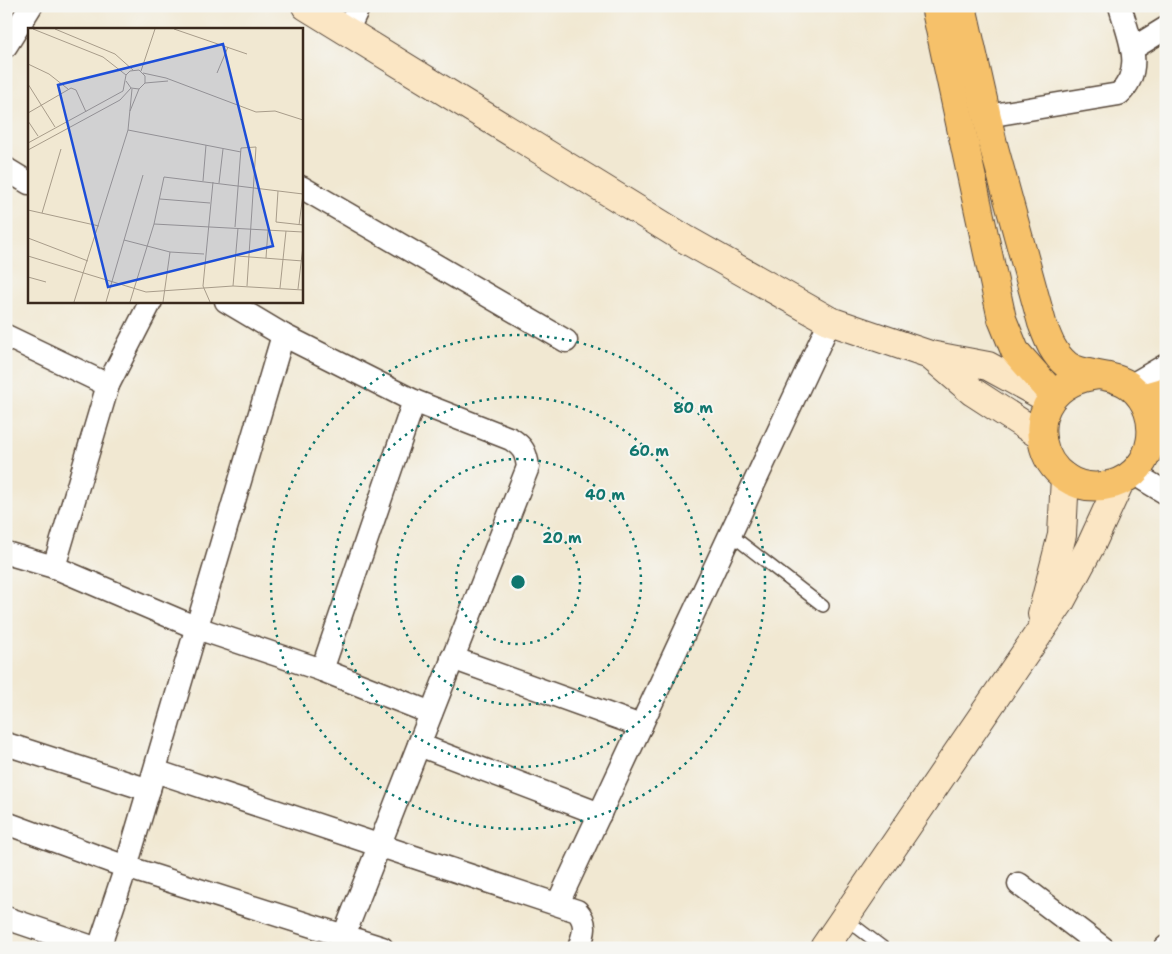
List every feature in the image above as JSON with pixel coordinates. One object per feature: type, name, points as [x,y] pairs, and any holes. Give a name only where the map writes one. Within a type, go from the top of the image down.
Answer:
[{"type":"main road","points":[[936,6],[1002,319],[1015,351],[1052,398]]},
{"type":"main road","points":[[962,6],[1005,188],[1050,346],[1068,366],[1115,378],[1146,392],[1150,413],[1159,425],[1147,453],[1127,477],[1102,487],[1082,485],[1065,477],[1053,466],[1044,452],[1041,436],[1042,419],[1052,398],[1065,384],[1081,377],[1098,375]]},
{"type":"main road","points":[[976,195],[1005,188]]},
{"type":"street","points":[[306,6],[685,239],[830,321],[930,355],[988,366],[1052,398]]},
{"type":"street","points":[[347,31],[359,6]]},
{"type":"street","points":[[987,116],[1119,94],[1129,84],[1134,70],[1132,49],[1120,6]]},
{"type":"street","points":[[6,46],[21,18]]},
{"type":"street","points":[[1132,49],[1166,28]]},
{"type":"street","points":[[6,170],[28,182]]},
{"type":"street","points":[[302,188],[566,341]]},
{"type":"street","points":[[54,567],[108,385],[150,302]]},
{"type":"street","points":[[228,302],[283,335],[414,401],[511,439],[522,446],[526,454],[528,467],[341,942]]},
{"type":"street","points":[[558,903],[830,321]]},
{"type":"street","points":[[6,918],[97,948],[126,867],[283,335]]},
{"type":"street","points":[[6,336],[108,385]]},
{"type":"street","points":[[930,355],[973,392],[1041,436]]},
{"type":"street","points":[[1146,392],[1166,366]]},
{"type":"street","points":[[322,670],[414,401]]},
{"type":"street","points":[[1036,635],[1062,535],[1065,477]]},
{"type":"street","points":[[827,947],[843,917],[1061,601],[1127,477],[1166,493]]},
{"type":"street","points":[[6,553],[54,567],[197,628],[322,670],[431,713]]},
{"type":"street","points":[[452,658],[641,726]]},
{"type":"street","points":[[6,744],[152,780],[379,845],[558,903],[577,911],[583,917],[584,933],[579,948]]},
{"type":"street","points":[[418,745],[600,814]]},
{"type":"street","points":[[6,823],[341,942],[382,948]]},
{"type":"street","points":[[1019,884],[1103,948]]},
{"type":"lane","points":[[730,534],[823,606]]},
{"type":"lane","points":[[843,917],[884,948]]}]
